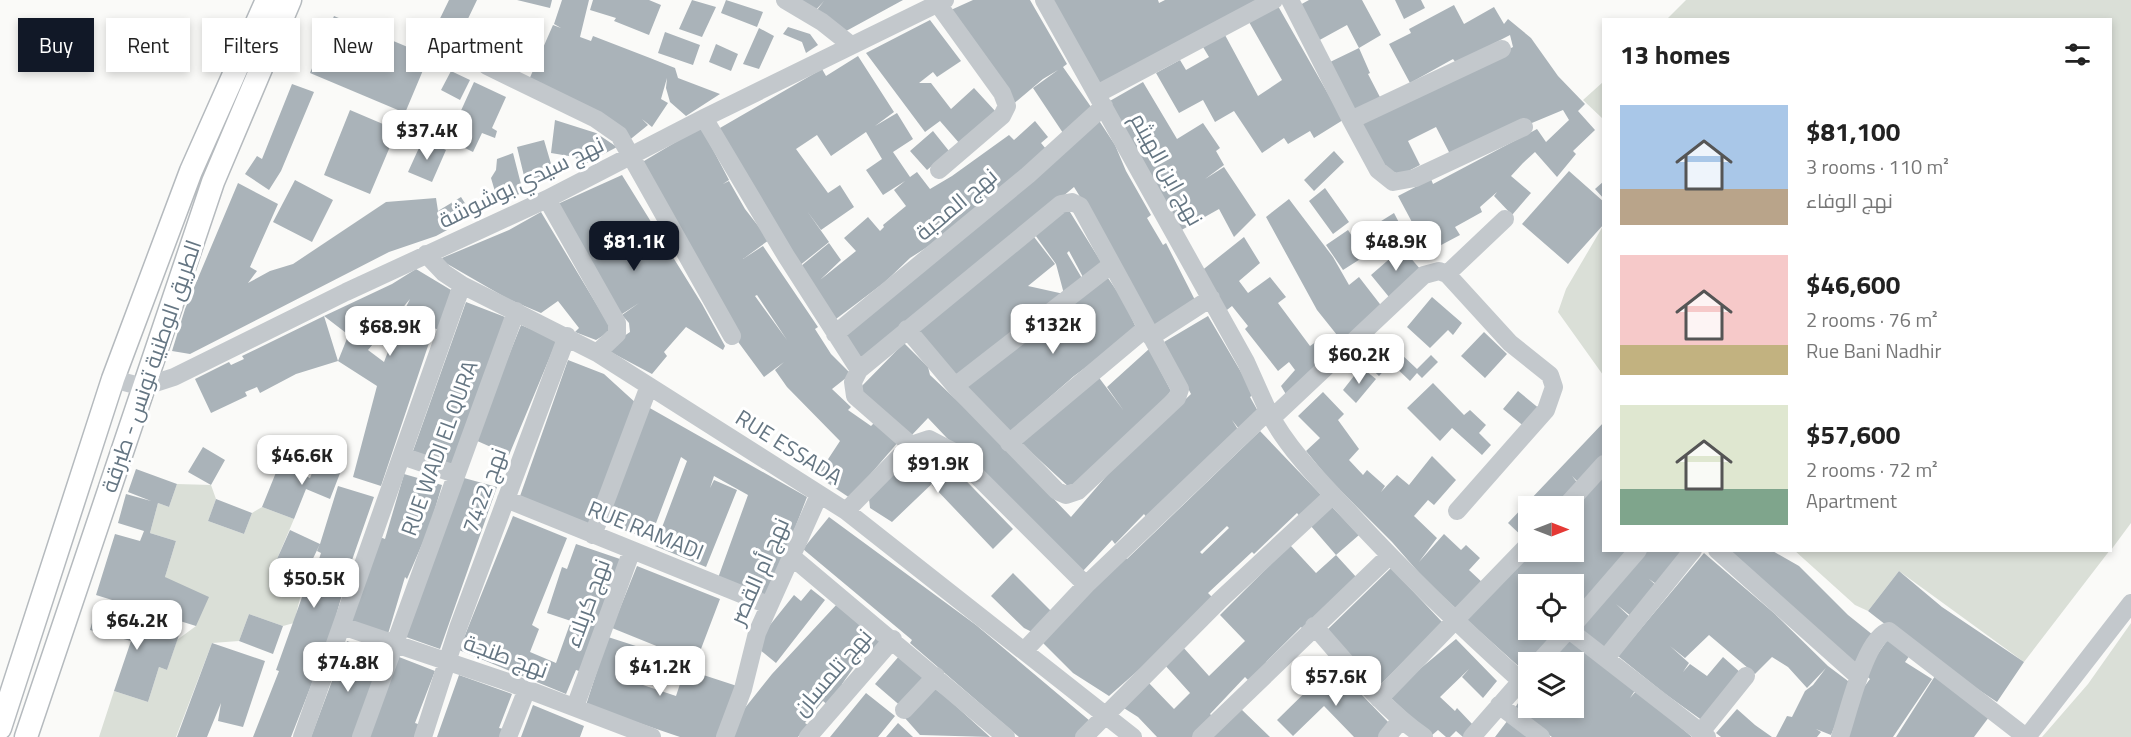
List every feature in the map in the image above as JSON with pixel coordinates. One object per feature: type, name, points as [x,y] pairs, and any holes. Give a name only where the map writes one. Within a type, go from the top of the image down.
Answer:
[{"type":"main road","name":"الطريق الوطنية تونس - طبرقة","points":[[0,728],[113,379],[191,171],[267,0]]},
{"type":"main road","name":"الطريق الوطنية تونس - طبرقة","points":[[26,737],[213,182],[290,0]]},
{"type":"street","points":[[784,0],[822,22],[851,45]]},
{"type":"street","name":"نهج ابن الهيثم","points":[[1044,0],[1246,362],[1270,415],[1333,495],[1389,556],[1456,622],[1518,671]]},
{"type":"street","name":"نهج المحبة","points":[[835,334],[1029,175],[1101,100],[1274,0]]},
{"type":"street","points":[[1290,0],[1378,170],[1393,182],[1415,178],[1524,127]]},
{"type":"street","points":[[939,1],[1002,93],[1007,106],[1002,116],[939,170]]},
{"type":"street","name":"نهج سيدي بوشوشة","points":[[143,387],[174,377],[426,254],[547,199],[939,1]]},
{"type":"street","points":[[1351,120],[1502,49]]},
{"type":"street","points":[[499,72],[609,125],[619,135],[629,157],[732,336]]},
{"type":"street","points":[[704,118],[835,334],[860,370]]},
{"type":"street","points":[[547,199],[617,323],[617,334],[597,353]]},
{"type":"street","points":[[907,329],[955,386],[1009,443],[1057,491],[1066,495],[1078,491],[1179,394],[1178,385],[1080,206],[1072,202],[1061,204],[907,329],[860,370],[854,382],[855,396],[911,445]]},
{"type":"street","points":[[1448,274],[1505,219]]},
{"type":"street","name":"RUE ESSADA","points":[[426,254],[444,273],[462,285],[597,353],[846,511],[1132,737]]},
{"type":"street","points":[[955,386],[1111,264]]},
{"type":"street","points":[[1024,651],[1086,585],[1270,415],[1424,275],[1439,271],[1448,274],[1510,343],[1550,375],[1554,387],[1546,410],[1457,511]]},
{"type":"street","points":[[302,737],[462,285]]},
{"type":"street","points":[[1009,443],[1148,333],[1211,298]]},
{"type":"street","name":"RUE WADI EL QURA","points":[[361,737],[454,474],[516,311]]},
{"type":"street","name":"نهج 7422","points":[[423,737],[447,661],[567,336]]},
{"type":"street","points":[[113,379],[143,387]]},
{"type":"street","points":[[593,535],[649,386]]},
{"type":"street","points":[[846,511],[911,445],[921,439],[929,439],[945,446],[1086,585]]},
{"type":"street","points":[[402,456],[454,474]]},
{"type":"street","points":[[1575,496],[1602,466]]},
{"type":"street","name":"نهج أم القصر","points":[[725,737],[743,689],[756,633],[819,495]]},
{"type":"street","points":[[1084,737],[1103,715],[1220,600],[1333,495]]},
{"type":"street","name":"RUE RAMADI","points":[[506,500],[768,605]]},
{"type":"street","name":"نهج كربلاء","points":[[575,707],[632,550]]},
{"type":"street","points":[[1584,612],[1636,552]]},
{"type":"street","points":[[1606,658],[1691,552]]},
{"type":"street","points":[[1719,552],[1859,677]]},
{"type":"street","points":[[791,556],[893,639],[1006,737]]},
{"type":"street","points":[[1202,737],[1314,626],[1389,556]]},
{"type":"street","points":[[1378,699],[1456,622],[1518,556]]},
{"type":"street","points":[[1840,737],[1859,677],[1875,640],[1889,631],[2026,737],[2131,603]]},
{"type":"street","name":"نهج طنجة","points":[[342,626],[527,689],[652,737]]},
{"type":"street","points":[[1314,626],[1378,699],[1400,721],[1424,737]]},
{"type":"street","name":"نهج تلمسان","points":[[807,737],[893,639]]},
{"type":"street","points":[[1548,652],[1560,640]]},
{"type":"street","points":[[1582,640],[1704,734],[1746,676]]},
{"type":"street","points":[[904,710],[936,676]]},
{"type":"street","points":[[1472,737],[1518,685]]},
{"type":"street","points":[[508,737],[527,689]]},
{"type":"street","points":[[1499,705],[1541,737]]},
{"type":"street","points":[[1387,737],[1400,721]]},
{"type":"shaded area","points":[[1686,0],[2131,0],[2131,523],[2112,549],[2112,18],[1668,18]]},
{"type":"shaded area","points":[[1602,83],[1602,118],[1583,100]]},
{"type":"shaded area","points":[[1602,228],[1602,374],[1558,312],[1566,289]]},
{"type":"shaded area","points":[[177,484],[211,485],[216,499],[208,521],[244,534],[252,513],[262,507],[294,519],[277,559],[306,573],[294,623],[283,626],[249,614],[239,641],[212,643],[176,737],[99,737],[114,691],[148,702],[159,667],[167,670],[177,640],[196,626],[165,577],[176,541],[150,533],[158,503],[169,507]]},
{"type":"shaded area","points":[[1796,552],[2108,552],[2024,662],[1899,571],[1868,611],[1855,605]]},
{"type":"shaded area","points":[[2131,623],[2131,737],[2042,737],[2088,684]]},
{"type":"building","points":[[449,0],[477,0],[468,18],[440,18]]},
{"type":"building","points":[[517,0],[552,0],[550,8]]},
{"type":"building","points":[[562,0],[589,0],[580,37],[591,41],[593,36],[675,68],[678,78],[720,94],[686,116],[670,102],[666,88],[667,78],[661,99],[668,103],[652,127],[642,119],[648,125],[627,142],[528,82],[532,72],[544,72],[544,46],[553,25],[561,28],[554,24]]},
{"type":"building","points":[[593,0],[649,0],[661,5],[649,35],[614,21],[616,18],[590,10]]},
{"type":"building","points":[[692,0],[716,7],[702,37],[679,29]]},
{"type":"building","points":[[726,0],[763,12],[757,27],[721,13]]},
{"type":"building","points":[[796,0],[903,0],[837,36],[813,15],[824,1],[813,13]]},
{"type":"building","points":[[973,0],[1030,0],[1067,64],[1063,67],[1096,114],[1065,136],[1033,88],[1058,70],[1043,79],[1012,105],[942,14]]},
{"type":"building","points":[[1050,0],[1158,0],[1159,3],[1165,0],[1263,0],[1099,90]]},
{"type":"building","points":[[1309,0],[1362,0],[1381,35],[1359,48],[1347,25],[1316,42],[1298,6]]},
{"type":"building","points":[[1395,0],[1421,0],[1425,8],[1404,19]]},
{"type":"building","points":[[1454,5],[1464,24],[1494,7],[1504,24],[1508,19],[1531,38],[1558,76],[1585,104],[1578,111],[1595,130],[1573,151],[1576,154],[1557,177],[1535,152],[1523,163],[1511,176],[1531,193],[1512,215],[1494,196],[1497,192],[1480,207],[1482,212],[1455,227],[1460,235],[1428,252],[1398,196],[1431,179],[1433,184],[1537,129],[1546,142],[1569,120],[1563,110],[1527,125],[1524,118],[1451,156],[1436,127],[1408,141],[1420,165],[1393,179],[1360,125],[1513,47],[1510,35],[1456,63],[1453,59],[1410,83],[1389,44],[1411,33],[1409,29]]},
{"type":"building","points":[[1278,6],[1343,120],[1314,138],[1310,131],[1288,144],[1284,138],[1262,153],[1234,111],[1215,122],[1203,100],[1179,113],[1156,73],[1180,60],[1186,70],[1209,57],[1203,47],[1225,35],[1258,96],[1282,80],[1249,22]]},
{"type":"building","points":[[930,20],[961,61],[937,77],[933,72],[919,83],[931,83],[951,109],[974,88],[996,112],[960,144],[940,121],[925,132],[866,53]]},
{"type":"building","points":[[788,27],[810,34],[818,45],[806,53],[802,42],[783,34]]},
{"type":"building","points":[[759,28],[774,36],[759,69],[743,64]]},
{"type":"building","points":[[665,32],[700,45],[693,65],[658,53]]},
{"type":"building","points":[[394,41],[406,46],[406,72],[422,72],[405,113],[310,73],[312,68],[312,72],[394,72]]},
{"type":"building","points":[[716,44],[738,54],[731,71],[709,62]]},
{"type":"building","points":[[1359,48],[1370,73],[1368,74],[1382,101],[1355,112],[1328,63]]},
{"type":"building","points":[[858,56],[894,112],[875,126],[897,113],[913,139],[893,152],[910,177],[917,172],[930,189],[1009,135],[1014,140],[1035,121],[1048,137],[1041,143],[1051,155],[943,237],[910,258],[885,282],[832,322],[795,271],[829,243],[841,260],[820,280],[856,251],[844,238],[868,217],[880,231],[883,225],[906,206],[894,190],[905,181],[883,195],[866,170],[882,159],[866,132],[831,156],[817,135],[796,149],[828,193],[840,185],[854,207],[821,230],[807,211],[829,242],[794,270],[713,132],[822,69],[826,76]]},
{"type":"building","points":[[450,72],[470,80],[460,100],[441,90]]},
{"type":"building","points":[[474,82],[506,97],[492,128],[497,131],[495,138],[482,133],[473,152],[455,143],[464,125],[453,120],[456,113],[459,115]]},
{"type":"building","points":[[1143,82],[1177,139],[1203,123],[1220,148],[1216,151],[1224,165],[1205,179],[1224,167],[1256,215],[1234,237],[1219,209],[1178,232],[1108,102]]},
{"type":"building","points":[[292,84],[314,92],[281,171],[269,190],[245,174],[257,156],[262,159]]},
{"type":"building","points":[[350,110],[397,130],[370,194],[324,175]]},
{"type":"building","points":[[1098,119],[1115,145],[1126,171],[1151,215],[1147,218],[1163,245],[1166,243],[1196,302],[1153,329],[1108,242],[1074,187],[886,344],[857,359],[839,338]]},
{"type":"building","points":[[555,120],[596,133],[617,147],[581,166],[575,157],[551,153]]},
{"type":"building","points":[[701,127],[729,180],[723,184],[729,181],[745,209],[769,240],[743,259],[763,246],[818,327],[815,329],[831,354],[851,374],[832,389],[851,407],[848,410],[871,426],[877,420],[899,441],[850,498],[817,476],[840,441],[787,387],[775,370],[784,362],[764,377],[722,320],[634,167]],"holes":[[[757,295],[787,340],[755,296]]]},
{"type":"building","points":[[933,131],[949,151],[927,170],[910,151]]},
{"type":"building","points":[[423,139],[446,150],[432,182],[408,172]]},
{"type":"building","points":[[544,140],[554,174],[525,180],[517,147]]},
{"type":"building","points":[[1334,151],[1344,162],[1314,191],[1304,180]]},
{"type":"building","points":[[513,153],[523,192],[499,205],[491,178],[496,170],[497,159]]},
{"type":"building","points":[[1569,171],[1602,200],[1602,226],[1568,264],[1522,224]]},
{"type":"building","points":[[622,175],[702,304],[725,346],[723,350],[686,327],[664,352],[667,356],[652,374],[605,349],[630,332],[629,323],[622,315],[639,303],[619,316],[551,207]]},
{"type":"building","points":[[295,180],[333,200],[312,242],[273,222]]},
{"type":"building","points":[[238,183],[278,204],[250,267],[257,271],[248,283],[270,271],[293,264],[386,202],[436,198],[438,211],[461,197],[473,216],[436,236],[389,252],[190,354],[172,351],[185,309]]},
{"type":"building","points":[[1602,183],[1602,197],[1595,189]]},
{"type":"building","points":[[1325,188],[1349,222],[1333,234],[1309,201]]},
{"type":"building","points":[[1289,199],[1333,257],[1349,285],[1359,277],[1383,308],[1341,340],[1317,310],[1266,217]]},
{"type":"building","points":[[1065,204],[1103,265],[1084,279],[1069,251],[1067,253],[1083,280],[955,380],[913,327],[1031,233],[1055,264],[1028,286],[1064,294],[1056,264],[1033,232]]},
{"type":"building","points":[[541,212],[612,330],[596,340],[575,332],[579,328],[558,301],[541,313],[508,299],[444,262],[442,258],[509,230]]},
{"type":"building","points":[[1394,213],[1405,234],[1384,249],[1370,228]]},
{"type":"building","points":[[1348,230],[1365,256],[1343,270],[1326,245]]},
{"type":"building","points":[[1244,237],[1260,263],[1239,281],[1248,293],[1270,277],[1286,297],[1278,303],[1310,346],[1320,339],[1330,356],[1290,401],[1281,386],[1295,370],[1289,362],[1278,371],[1245,329],[1248,326],[1232,306],[1223,313],[1200,272]]},
{"type":"building","points":[[1402,248],[1421,270],[1389,297],[1371,275]]},
{"type":"building","points":[[416,269],[451,290],[441,331],[434,328],[381,486],[353,477],[377,386],[338,361],[348,336],[363,346],[324,316],[392,284]],"holes":[[[410,299],[384,362],[368,350]]]},
{"type":"building","points":[[1106,275],[1125,303],[1137,330],[1074,376],[1009,433],[964,387]]},
{"type":"building","points":[[1432,297],[1462,323],[1453,335],[1448,330],[1430,348],[1407,327]]},
{"type":"building","points":[[466,302],[505,317],[452,465],[413,451]]},
{"type":"building","points":[[324,316],[338,361],[296,374],[260,393],[257,387],[245,392],[247,396],[211,413],[195,379],[229,362],[231,365],[244,359],[242,356]]},
{"type":"building","points":[[1208,316],[1254,394],[1250,397],[1259,413],[1239,429],[1232,420],[1239,431],[1147,518],[1144,514],[1115,544],[1112,540],[1083,571],[997,491],[928,418],[910,437],[858,390],[904,343],[928,367],[930,375],[986,428],[1071,517],[1109,473],[1191,394],[1164,342]]},
{"type":"building","points":[[521,325],[557,340],[509,455],[475,440]]},
{"type":"building","points":[[1484,332],[1507,354],[1485,378],[1461,356]]},
{"type":"building","points":[[1382,336],[1417,369],[1431,355],[1438,362],[1422,378],[1417,373],[1410,381],[1391,363],[1379,376],[1361,359]]},
{"type":"building","points":[[1149,349],[1171,391],[1138,428],[1071,489],[1018,440],[1097,375],[1124,411],[1107,387]]},
{"type":"building","points":[[568,360],[604,374],[637,404],[590,528],[519,499]]},
{"type":"building","points":[[1361,367],[1376,379],[1356,403],[1343,390]]},
{"type":"building","points":[[1433,383],[1464,415],[1470,410],[1486,425],[1479,433],[1491,445],[1482,455],[1452,428],[1440,441],[1407,408]]},
{"type":"building","points":[[1518,391],[1541,410],[1526,428],[1503,409]]},
{"type":"building","points":[[1323,392],[1344,414],[1338,420],[1359,449],[1349,460],[1363,475],[1367,470],[1385,486],[1381,492],[1397,475],[1409,485],[1432,456],[1456,480],[1434,505],[1428,500],[1414,516],[1437,538],[1419,562],[1444,534],[1461,550],[1466,545],[1480,558],[1469,570],[1485,585],[1461,613],[1428,583],[1392,542],[1329,479],[1306,451],[1320,438],[1298,416]]},
{"type":"building","points":[[648,407],[807,497],[768,598],[718,578],[748,495],[714,476],[710,488],[714,480],[737,490],[706,567],[655,546],[687,461],[681,457],[650,539],[602,523]]},
{"type":"building","points":[[1602,424],[1602,461],[1580,484],[1572,476],[1579,485],[1568,496],[1534,496]]},
{"type":"building","points":[[1260,431],[1323,497],[1301,518],[1297,513],[1254,554],[1252,552],[1208,593],[1212,597],[1142,667],[1109,696],[1073,673],[1040,640],[1123,556],[1127,559]],"holes":[[[1227,526],[1229,528],[1202,554],[1200,552]]]},
{"type":"building","points":[[926,446],[939,453],[1013,529],[993,549],[932,485],[938,478],[892,522],[870,508],[869,499],[912,455]]},
{"type":"building","points":[[203,447],[225,460],[211,485],[188,472]]},
{"type":"building","points":[[320,453],[344,463],[330,499],[306,489],[294,519],[262,507],[279,465],[310,478]]},
{"type":"building","points":[[136,469],[177,484],[169,507],[158,503],[150,533],[176,541],[165,577],[209,597],[196,626],[96,595],[115,534],[140,541],[144,531],[118,523],[126,494],[151,501],[128,492]]},
{"type":"building","points":[[1602,472],[1602,552],[1632,552],[1584,606],[1584,574],[1518,574],[1518,640],[1553,640],[1543,652],[1518,652],[1518,666],[1466,619],[1520,562],[1584,562],[1583,496]]},
{"type":"building","points":[[404,474],[442,485],[430,526],[407,579],[405,577],[388,634],[351,623],[377,536],[385,539]]},
{"type":"building","points":[[464,478],[497,487],[440,649],[406,637]]},
{"type":"building","points":[[338,486],[374,497],[351,563],[330,637],[291,737],[253,737],[279,671],[276,670],[312,570],[315,571],[321,553],[317,551]]},
{"type":"building","points":[[216,499],[252,513],[244,534],[208,521]]},
{"type":"building","points":[[1332,507],[1359,535],[1336,555],[1310,525]]},
{"type":"building","points":[[1518,512],[1518,532],[1508,523]]},
{"type":"building","points":[[513,516],[567,538],[532,625],[539,629],[530,652],[556,663],[571,621],[547,613],[562,567],[567,569],[576,544],[620,559],[582,672],[576,670],[566,694],[459,650]]},
{"type":"building","points":[[829,517],[976,625],[1090,721],[1076,737],[1019,737],[910,643],[912,640],[803,549]]},
{"type":"building","points":[[290,530],[320,544],[306,573],[277,559]]},
{"type":"building","points":[[1290,545],[1316,573],[1336,555],[1357,578],[1305,631],[1301,627],[1267,661],[1252,684],[1245,677],[1210,714],[1214,718],[1194,737],[1157,737],[1138,717],[1119,705],[1146,680],[1174,709],[1190,693],[1163,663],[1182,646],[1209,676],[1245,641],[1220,615]]},
{"type":"building","points":[[1640,552],[1688,552],[1659,586],[1649,579],[1657,586],[1632,617],[1616,604],[1632,619],[1604,651],[1584,632],[1584,621]]},
{"type":"building","points":[[1724,552],[1774,552],[1799,566],[1848,615],[1873,635],[1856,667]]},
{"type":"building","points":[[1704,553],[1775,614],[1828,666],[1852,684],[1831,735],[1816,729],[1821,732],[1817,737],[1776,737],[1787,716],[1792,717],[1805,691],[1813,685],[1826,668],[1807,688],[1788,667],[1772,657],[1755,674],[1709,635],[1685,658],[1670,646],[1689,663],[1683,672],[1690,664],[1707,676],[1723,657],[1741,673],[1703,721],[1618,656]]},
{"type":"building","points":[[637,566],[720,599],[696,662],[612,628]]},
{"type":"building","points":[[1391,568],[1443,623],[1378,687],[1326,631]]},
{"type":"building","points":[[1899,571],[1942,607],[2024,662],[1997,702],[1913,646],[1868,611]]},
{"type":"building","points":[[1013,573],[1054,614],[1032,632],[1024,628],[991,596]]},
{"type":"building","points":[[811,589],[825,600],[776,663],[754,645],[794,595],[801,601]]},
{"type":"building","points":[[838,603],[882,640],[870,654],[866,650],[842,684],[845,686],[829,706],[823,701],[805,723],[808,725],[798,737],[731,737],[737,718],[772,674]]},
{"type":"building","points":[[97,605],[179,635],[167,670],[159,667],[148,702],[114,691],[131,641],[90,630]]},
{"type":"building","points":[[249,614],[283,626],[273,654],[239,641]]},
{"type":"building","points":[[608,637],[642,648],[631,681],[676,696],[685,669],[737,686],[720,737],[680,737],[586,705]]},
{"type":"building","points":[[1456,639],[1497,681],[1483,698],[1462,677],[1469,669],[1440,697],[1455,711],[1457,708],[1474,726],[1463,737],[1456,731],[1450,737],[1446,737],[1438,730],[1431,736],[1391,698],[1415,673]]},
{"type":"building","points":[[1888,639],[1910,655],[1905,662],[1932,679],[1893,737],[1844,737],[1856,698],[1870,679],[1864,674]]},
{"type":"building","points":[[1565,640],[1570,640],[1636,689],[1630,698],[1637,690],[1692,737],[1552,737],[1524,718],[1584,718],[1584,652],[1556,652]]},
{"type":"building","points":[[347,641],[383,654],[354,737],[311,737]]},
{"type":"building","points":[[212,643],[265,661],[243,727],[218,721],[221,703],[207,737],[177,737]]},
{"type":"building","points":[[900,655],[928,678],[903,708],[875,684]]},
{"type":"building","points":[[399,657],[435,671],[415,723],[424,726],[420,737],[369,737]]},
{"type":"building","points":[[1333,665],[1391,725],[1378,737],[1354,737],[1324,706],[1293,736],[1277,720]]},
{"type":"building","points":[[459,675],[512,694],[499,728],[504,729],[501,737],[437,737]]},
{"type":"building","points":[[1935,676],[1989,717],[1974,737],[1896,737]]},
{"type":"building","points":[[931,686],[990,737],[920,735],[904,717]]},
{"type":"building","points":[[866,693],[895,716],[878,737],[830,737]]},
{"type":"building","points":[[1518,703],[1518,714],[1513,711]]},
{"type":"building","points":[[533,705],[584,726],[580,737],[521,737]]},
{"type":"building","points":[[1241,709],[1270,737],[1213,737]]},
{"type":"building","points":[[1737,709],[1772,737],[1721,737],[1716,733]]},
{"type":"building","points":[[1508,720],[1529,737],[1495,737]]},
{"type":"building","points":[[898,723],[913,737],[886,737]]}]
